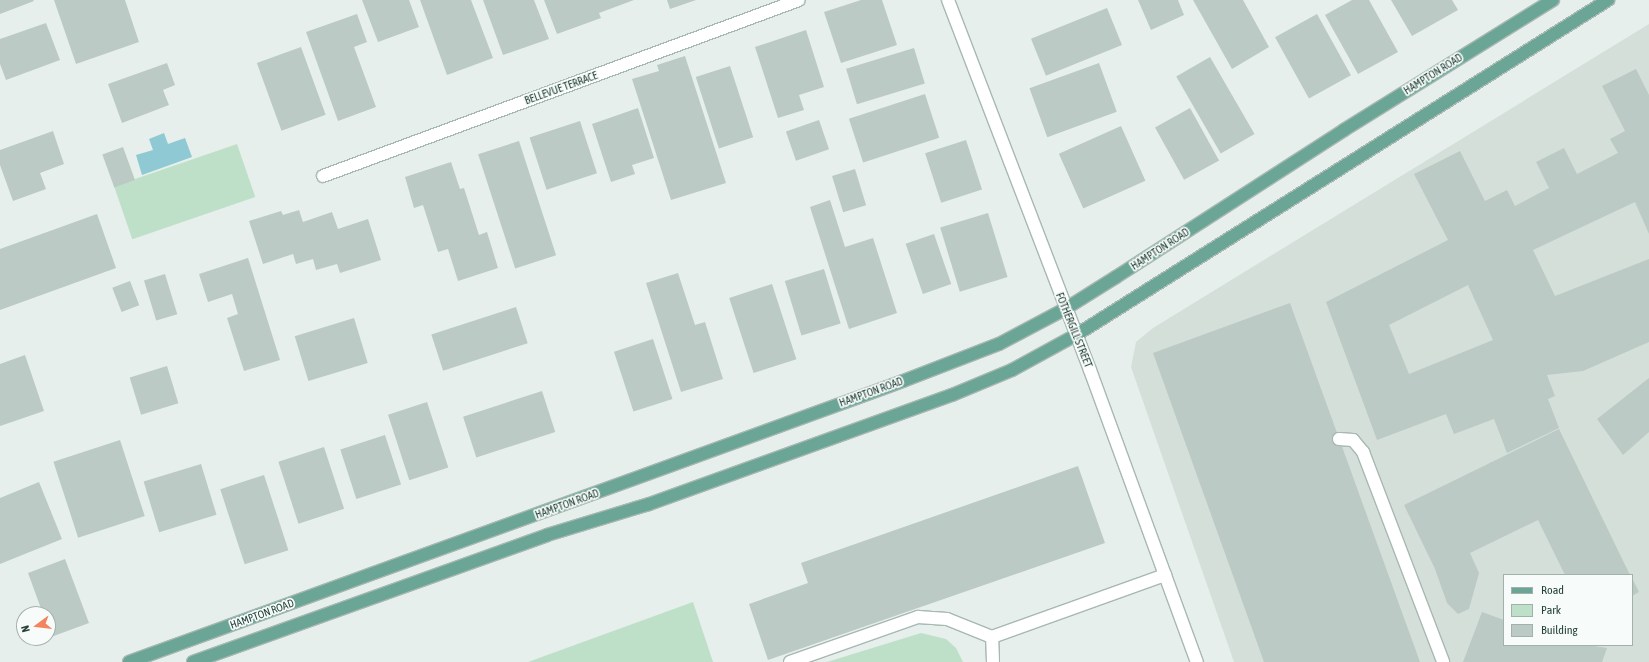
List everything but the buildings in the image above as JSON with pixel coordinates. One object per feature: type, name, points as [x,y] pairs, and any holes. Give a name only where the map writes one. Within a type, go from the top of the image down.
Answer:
[{"type":"main road","name":"HAMPTON ROAD","points":[[129,662],[903,381],[999,344],[1065,309],[1553,0]]},
{"type":"main road","name":"HAMPTON ROAD","points":[[193,662],[547,535],[649,504],[952,395],[1012,370],[1076,335],[1608,0]]},
{"type":"street","name":"BELLEVUE TERRACE","points":[[323,176],[799,0]]},
{"type":"street","name":"FOTHERGILL STREET","points":[[948,0],[1076,335],[1197,662]]},
{"type":"street","points":[[1339,439],[1353,440],[1363,452],[1443,662]]},
{"type":"street","points":[[790,662],[918,617],[947,619],[992,637],[1165,575]]},
{"type":"street","points":[[992,637],[993,662]]},
{"type":"shaded area","points":[[1649,24],[1649,662],[1234,662],[1131,367],[1136,342],[1153,328]]},
{"type":"green space","points":[[237,144],[255,197],[132,239],[114,186]]},
{"type":"green space","points":[[693,602],[713,662],[528,662]]},
{"type":"green space","points":[[921,633],[946,639],[956,648],[963,662],[827,662]]},
{"type":"water","points":[[164,133],[168,144],[185,138],[192,157],[142,175],[136,155],[153,150],[149,139]]}]
